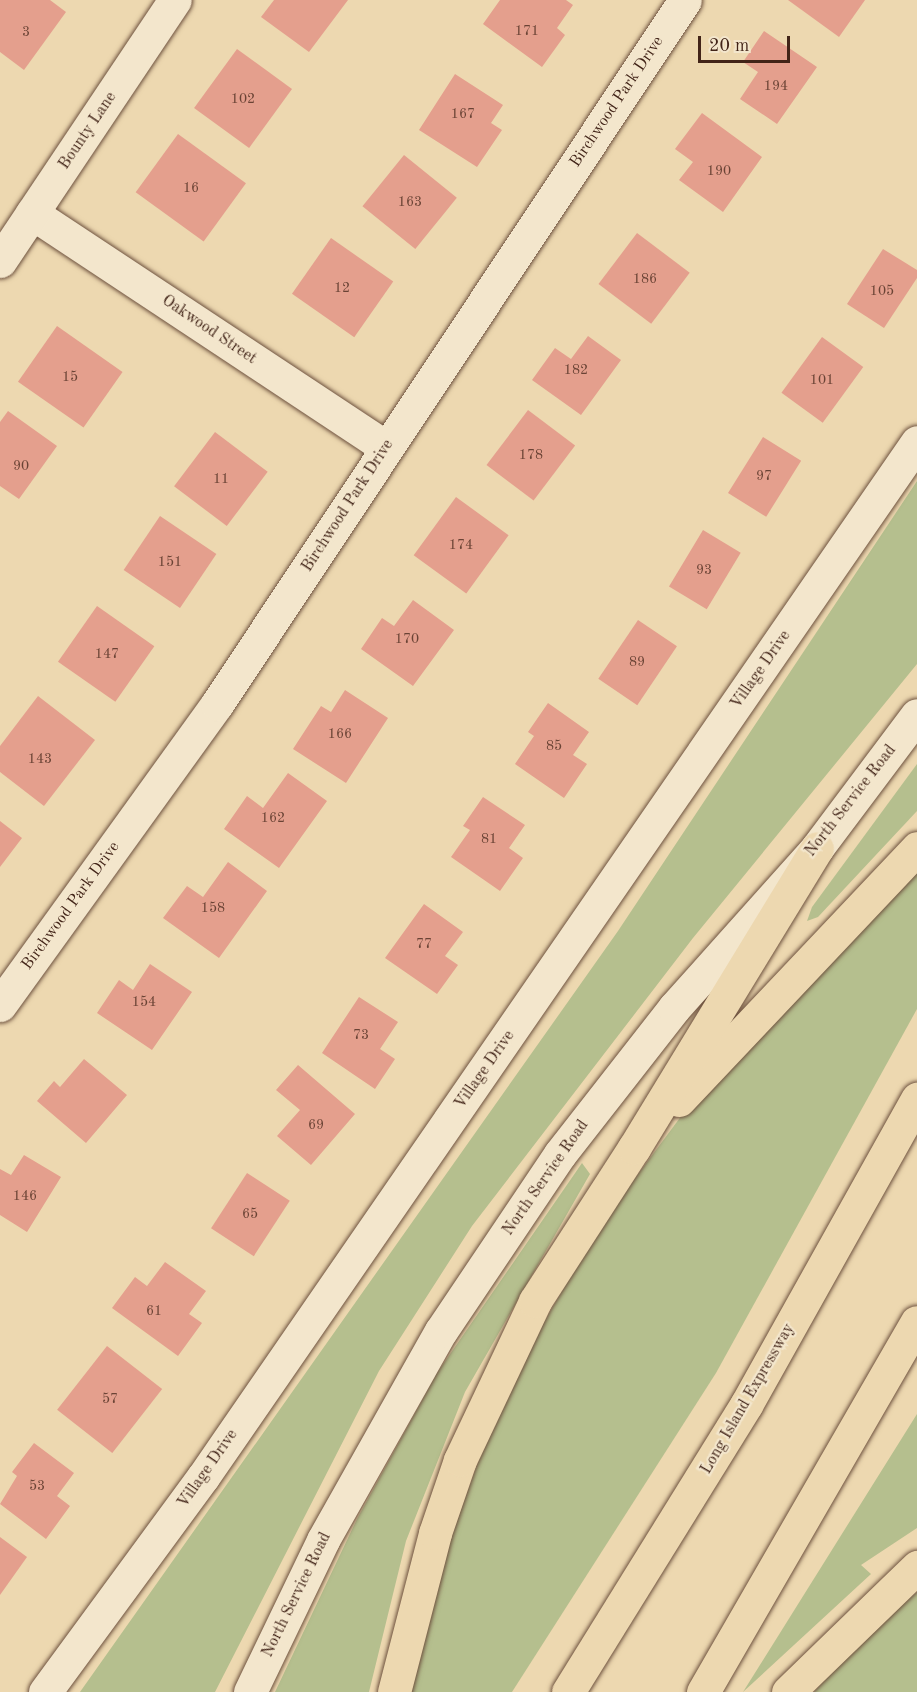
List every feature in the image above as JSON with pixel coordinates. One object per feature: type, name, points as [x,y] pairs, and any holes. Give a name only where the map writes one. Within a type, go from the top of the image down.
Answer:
[{"type":"highway","points":[[394,1692],[435,1533],[460,1460],[535,1301],[634,1148],[817,848]]},
{"type":"highway","points":[[634,1148],[917,848]]},
{"type":"highway","name":"Long Island Expressway","points":[[568,1692],[746,1405],[917,1099]]},
{"type":"highway","points":[[703,1692],[917,1322]]},
{"type":"highway","points":[[788,1692],[917,1567]]},
{"type":"street","name":"Bounty Lane","points":[[0,261],[175,0]]},
{"type":"street","name":"Birchwood Park Drive","points":[[0,1005],[217,704],[385,447],[685,0]]},
{"type":"street","name":"Oakwood Street","points":[[32,213],[385,447]]},
{"type":"street","name":"Village Drive","points":[[45,1692],[203,1477],[917,442]]},
{"type":"street","name":"North Service Road","points":[[249,1692],[323,1540],[441,1331],[567,1145],[674,1008],[817,848],[917,715]]},
{"type":"green space","points":[[917,481],[917,664],[693,938],[472,1226],[379,1371],[215,1692],[80,1692],[618,931]]},
{"type":"green space","points":[[917,764],[917,811],[818,917],[807,921],[812,907]]},
{"type":"green space","points":[[917,867],[917,1009],[716,1373],[512,1692],[406,1692],[433,1586],[503,1394],[598,1228],[685,1111]]},
{"type":"green space","points":[[582,1163],[590,1174],[465,1392],[406,1541],[369,1692],[275,1692],[357,1519],[437,1373]]},
{"type":"green space","points":[[917,1414],[917,1528],[861,1565],[871,1574],[743,1692]]},
{"type":"green space","points":[[917,1592],[917,1692],[814,1692],[853,1648]]},
{"type":"building","points":[[0,0],[50,0],[66,12],[24,70],[0,52]]},
{"type":"building","points":[[274,0],[348,0],[309,52],[261,17]]},
{"type":"building","points":[[500,0],[566,0],[573,5],[557,28],[565,35],[542,67],[483,24]]},
{"type":"building","points":[[788,0],[865,0],[839,37]]},
{"type":"building","points":[[764,31],[817,67],[777,124],[740,99],[758,72],[743,62]]},
{"type":"building","points":[[237,49],[292,89],[249,148],[194,108]]},
{"type":"building","points":[[455,74],[503,105],[491,123],[502,130],[477,167],[419,130]]},
{"type":"building","points":[[702,113],[762,157],[723,212],[679,180],[693,162],[675,149]]},
{"type":"building","points":[[178,134],[246,183],[204,242],[136,192]]},
{"type":"building","points":[[404,155],[457,198],[415,249],[362,206]]},
{"type":"building","points":[[637,233],[690,273],[651,324],[598,284]]},
{"type":"building","points":[[331,238],[393,282],[354,337],[292,294]]},
{"type":"building","points":[[883,249],[917,270],[917,278],[884,328],[847,304]]},
{"type":"building","points":[[57,326],[123,372],[84,428],[18,382]]},
{"type":"building","points":[[588,336],[621,360],[581,415],[532,380],[555,348],[571,359]]},
{"type":"building","points":[[822,337],[863,367],[823,423],[781,393]]},
{"type":"building","points":[[528,410],[575,446],[534,501],[486,465]]},
{"type":"building","points":[[8,411],[57,446],[19,499],[0,486],[0,422]]},
{"type":"building","points":[[215,432],[268,472],[227,526],[174,486]]},
{"type":"building","points":[[763,437],[801,461],[766,517],[728,493]]},
{"type":"building","points":[[456,497],[509,535],[466,593],[414,555]]},
{"type":"building","points":[[160,516],[216,554],[180,608],[124,570]]},
{"type":"building","points":[[703,530],[741,553],[707,609],[669,587]]},
{"type":"building","points":[[413,600],[454,630],[413,686],[361,649],[382,618],[394,626]]},
{"type":"building","points":[[97,606],[154,646],[115,702],[58,662]]},
{"type":"building","points":[[638,620],[677,646],[637,705],[598,679]]},
{"type":"building","points":[[345,690],[388,718],[346,783],[293,749],[321,706],[331,712]]},
{"type":"building","points":[[38,696],[95,740],[44,806],[0,772],[0,746]]},
{"type":"building","points":[[548,703],[589,732],[573,755],[587,764],[564,798],[515,764],[534,736],[528,732]]},
{"type":"building","points":[[288,773],[327,801],[279,868],[224,829],[247,796],[263,808]]},
{"type":"building","points":[[483,797],[525,825],[509,848],[523,858],[500,891],[451,857],[470,830],[463,826]]},
{"type":"building","points":[[0,821],[22,838],[0,867]]},
{"type":"building","points":[[228,862],[267,891],[219,958],[163,918],[187,886],[203,897]]},
{"type":"building","points":[[424,904],[463,932],[445,956],[458,965],[437,994],[385,958]]},
{"type":"building","points":[[150,964],[192,992],[152,1050],[97,1013],[119,980],[133,990]]},
{"type":"building","points":[[359,997],[398,1022],[380,1049],[395,1059],[375,1089],[322,1053]]},
{"type":"building","points":[[84,1059],[127,1095],[86,1143],[37,1101],[54,1081],[60,1087]]},
{"type":"building","points":[[298,1065],[355,1114],[311,1165],[277,1136],[300,1110],[276,1090]]},
{"type":"building","points":[[24,1155],[61,1177],[27,1232],[0,1215],[0,1169],[11,1175]]},
{"type":"building","points":[[247,1173],[290,1201],[254,1256],[211,1228]]},
{"type":"building","points":[[165,1262],[206,1291],[189,1314],[202,1323],[178,1356],[112,1308],[135,1277],[147,1286]]},
{"type":"building","points":[[107,1346],[162,1389],[112,1453],[57,1410]]},
{"type":"building","points":[[34,1443],[74,1473],[57,1496],[70,1506],[46,1539],[0,1504],[17,1476],[12,1472]]},
{"type":"building","points":[[0,1537],[27,1557],[0,1595]]}]
